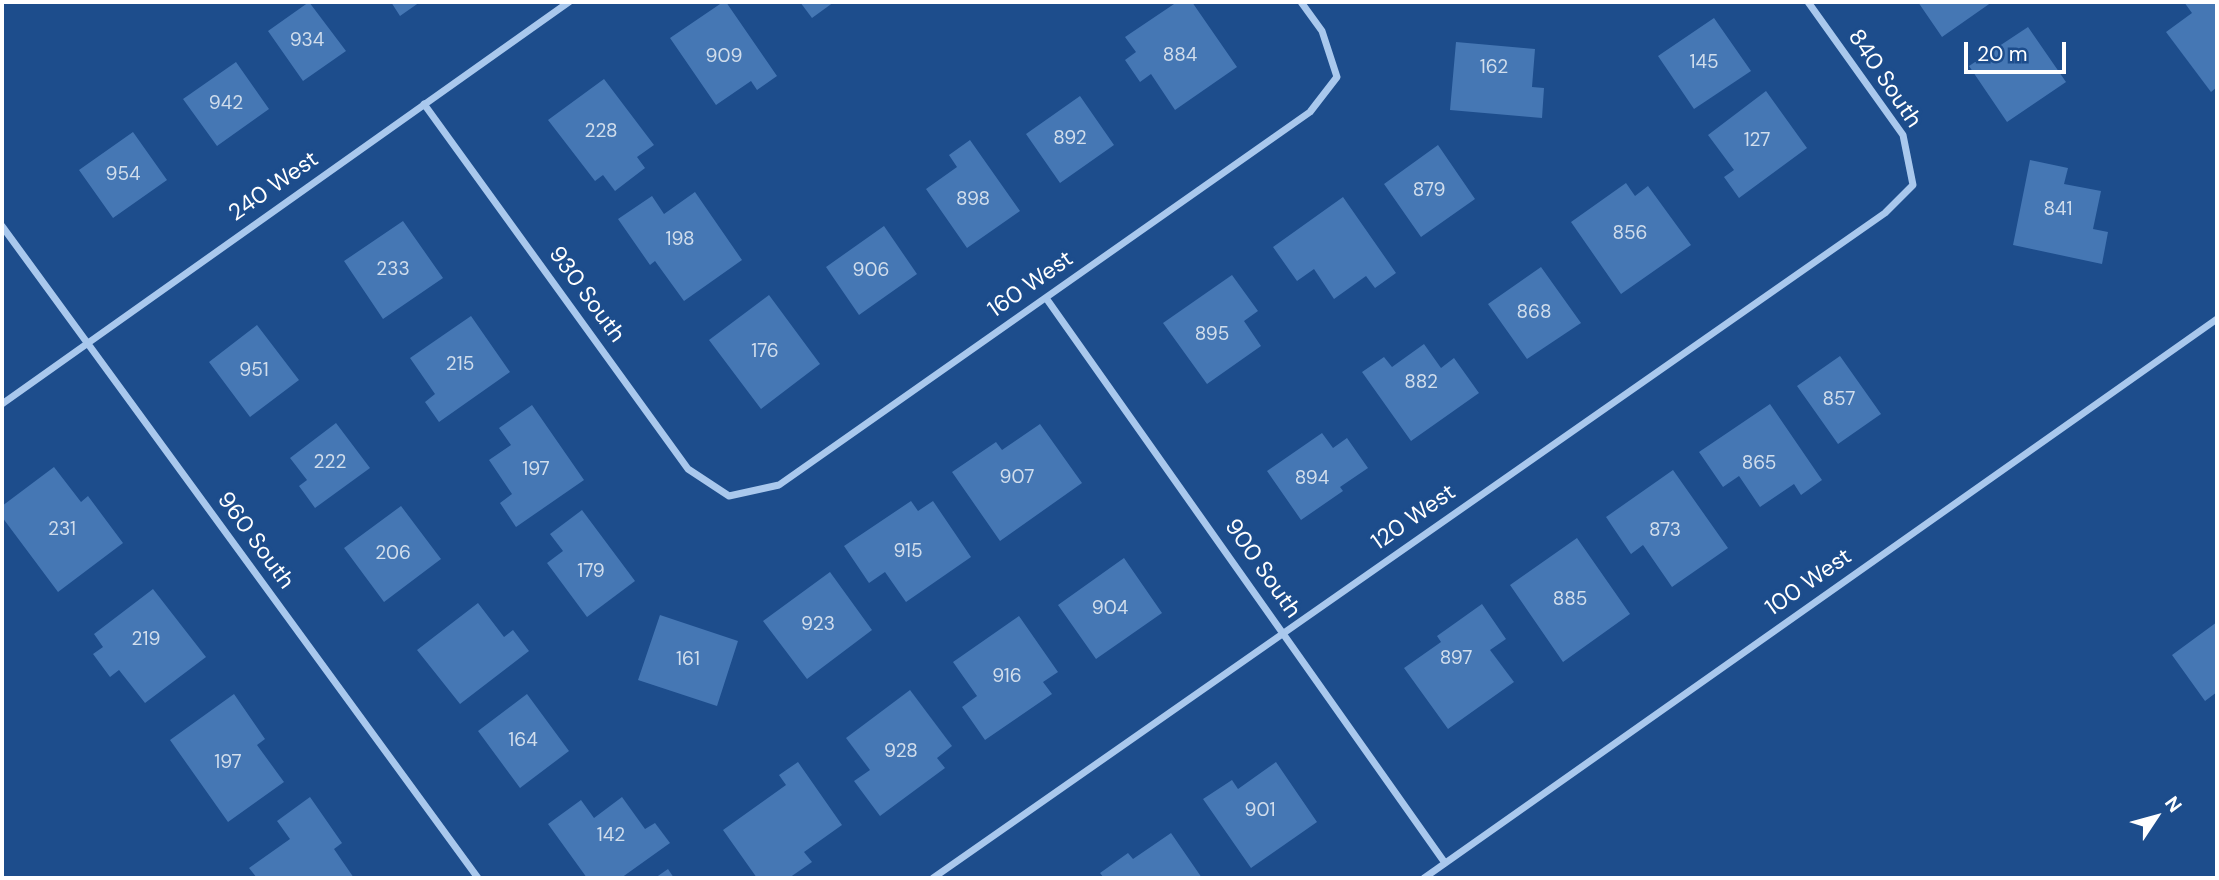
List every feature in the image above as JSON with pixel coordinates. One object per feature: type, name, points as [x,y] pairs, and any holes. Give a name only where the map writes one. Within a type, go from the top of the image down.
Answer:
[{"type":"street","name":"240 West","points":[[2,404],[569,2]]},
{"type":"street","name":"160 West","points":[[729,496],[779,485],[1310,112],[1337,76],[1322,31],[1301,2]]},
{"type":"street","name":"840 South","points":[[1808,2],[1903,135],[1913,185]]},
{"type":"street","name":"930 South","points":[[424,104],[688,469],[729,496]]},
{"type":"street","name":"120 West","points":[[933,878],[1885,213],[1913,185]]},
{"type":"street","name":"960 South","points":[[2,226],[478,878]]},
{"type":"street","name":"900 South","points":[[1046,298],[1445,863]]},
{"type":"street","name":"100 West","points":[[1424,878],[2217,319]]},
{"type":"building","points":[[309,2],[346,51],[303,81],[268,31]]},
{"type":"building","points":[[391,2],[420,2],[400,16]]},
{"type":"building","points":[[726,2],[777,76],[757,90],[751,81],[716,105],[670,38]]},
{"type":"building","points":[[800,2],[834,2],[812,18]]},
{"type":"building","points":[[1177,2],[1192,2],[1237,67],[1175,110],[1151,74],[1140,82],[1125,60],[1136,52],[1125,37]]},
{"type":"building","points":[[1918,2],[1992,2],[1942,37]]},
{"type":"building","points":[[2184,2],[2217,2],[2217,87],[2211,92],[2166,32],[2192,13]]},
{"type":"building","points":[[1714,18],[1751,71],[1694,109],[1658,56]]},
{"type":"building","points":[[2028,27],[2066,82],[2007,122],[1969,66]]},
{"type":"building","points":[[1456,42],[1535,49],[1532,87],[1544,88],[1542,118],[1450,110]]},
{"type":"building","points":[[236,62],[269,109],[217,146],[183,99]]},
{"type":"building","points":[[604,79],[654,145],[637,157],[645,168],[615,191],[603,175],[595,181],[548,120]]},
{"type":"building","points":[[1766,91],[1807,148],[1739,198],[1724,177],[1734,170],[1708,135]]},
{"type":"building","points":[[1080,96],[1114,145],[1060,183],[1026,134]]},
{"type":"building","points":[[133,132],[167,180],[113,218],[79,170]]},
{"type":"building","points":[[970,140],[1020,211],[967,248],[926,189],[957,167],[949,155]]},
{"type":"building","points":[[1438,145],[1475,199],[1421,237],[1384,184]]},
{"type":"building","points":[[2030,160],[2068,168],[2064,184],[2101,191],[2093,229],[2108,232],[2102,264],[2013,245]]},
{"type":"building","points":[[1626,183],[1635,196],[1648,186],[1691,245],[1621,294],[1571,222]]},
{"type":"building","points":[[695,192],[742,260],[684,301],[655,261],[650,265],[618,219],[652,196],[664,214]]},
{"type":"building","points":[[1343,197],[1396,273],[1375,288],[1366,276],[1334,299],[1314,269],[1297,281],[1273,247]]},
{"type":"building","points":[[403,221],[443,278],[383,319],[344,261]]},
{"type":"building","points":[[884,226],[917,274],[859,315],[826,267]]},
{"type":"building","points":[[1541,267],[1581,323],[1527,359],[1488,304]]},
{"type":"building","points":[[1232,275],[1258,311],[1244,321],[1261,346],[1207,384],[1163,323]]},
{"type":"building","points":[[769,295],[820,364],[761,409],[709,340]]},
{"type":"building","points":[[471,316],[510,372],[439,422],[425,402],[435,394],[410,358]]},
{"type":"building","points":[[257,325],[299,380],[250,417],[209,362]]},
{"type":"building","points":[[1424,344],[1441,368],[1454,358],[1479,393],[1411,441],[1362,372],[1384,357],[1392,367]]},
{"type":"building","points":[[1840,356],[1881,414],[1838,444],[1797,386]]},
{"type":"building","points":[[1770,404],[1822,480],[1801,495],[1794,484],[1760,507],[1739,476],[1723,487],[1699,452]]},
{"type":"building","points":[[532,405],[584,480],[516,527],[500,503],[512,494],[489,460],[511,445],[499,428]]},
{"type":"building","points":[[336,423],[370,468],[315,508],[299,486],[307,480],[290,458]]},
{"type":"building","points":[[1040,424],[1082,483],[1000,541],[952,472],[996,442],[1002,450]]},
{"type":"building","points":[[1322,433],[1333,448],[1347,438],[1368,468],[1340,487],[1343,491],[1301,520],[1267,471]]},
{"type":"building","points":[[54,467],[81,502],[88,496],[123,543],[58,592],[2,517],[2,506]]},
{"type":"building","points":[[1673,470],[1728,548],[1672,587],[1643,545],[1631,554],[1606,517]]},
{"type":"building","points":[[911,501],[918,511],[933,501],[971,557],[906,602],[885,572],[869,583],[844,546]]},
{"type":"building","points":[[401,506],[441,559],[384,602],[344,548]]},
{"type":"building","points":[[582,510],[635,581],[587,617],[547,563],[563,551],[550,534]]},
{"type":"building","points":[[1577,538],[1630,614],[1563,662],[1510,585]]},
{"type":"building","points":[[1124,558],[1162,613],[1096,659],[1058,605]]},
{"type":"building","points":[[830,572],[872,630],[807,679],[763,621]]},
{"type":"building","points":[[153,589],[206,657],[145,703],[119,670],[110,677],[93,654],[103,647],[94,634]]},
{"type":"building","points":[[478,603],[504,637],[513,630],[529,651],[460,704],[417,650]]},
{"type":"building","points":[[1482,604],[1506,639],[1490,650],[1514,682],[1448,729],[1404,668],[1441,642],[1437,636]]},
{"type":"building","points":[[660,615],[738,641],[717,706],[638,680]]},
{"type":"building","points":[[1019,616],[1058,672],[1043,682],[1052,694],[985,740],[962,707],[977,696],[953,662]]},
{"type":"building","points":[[2217,622],[2217,692],[2205,701],[2172,655]]},
{"type":"building","points":[[910,690],[952,746],[937,758],[945,768],[880,816],[854,781],[870,770],[846,738]]},
{"type":"building","points":[[234,694],[265,739],[257,745],[284,782],[228,822],[170,740]]},
{"type":"building","points":[[527,694],[569,751],[520,788],[478,731]]},
{"type":"building","points":[[798,762],[842,825],[804,852],[812,862],[789,878],[757,878],[723,830],[786,785],[779,775]]},
{"type":"building","points":[[1276,762],[1317,822],[1251,868],[1203,799],[1232,780],[1238,789]]},
{"type":"building","points":[[310,797],[342,843],[334,849],[354,878],[257,878],[249,868],[290,839],[277,821]]},
{"type":"building","points":[[622,797],[645,829],[655,823],[670,843],[621,878],[587,878],[548,824],[581,800],[594,818]]},
{"type":"building","points":[[1171,833],[1202,878],[1104,878],[1100,873],[1128,853],[1133,859]]},
{"type":"building","points":[[668,869],[674,878],[655,878]]}]
